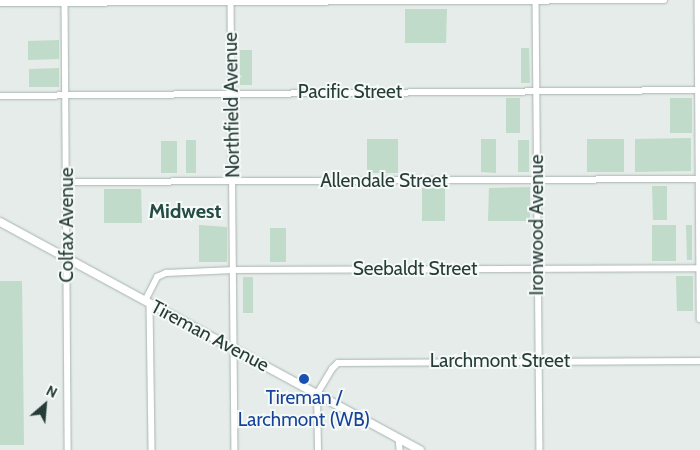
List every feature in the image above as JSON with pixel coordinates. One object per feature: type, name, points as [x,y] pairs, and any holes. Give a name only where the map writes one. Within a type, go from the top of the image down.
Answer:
[{"type":"street","name":"Ironwood Avenue","points":[[536,0],[540,450]]},
{"type":"street","points":[[0,3],[664,0]]},
{"type":"street","points":[[698,0],[700,319]]},
{"type":"street","name":"Northfield Avenue","points":[[231,1],[235,450]]},
{"type":"street","name":"Colfax Avenue","points":[[65,2],[68,182],[68,450]]},
{"type":"street","name":"Pacific Street","points":[[0,96],[699,90]]},
{"type":"street","name":"Allendale Street","points":[[68,182],[699,179]]},
{"type":"street","name":"Tireman Avenue","points":[[0,222],[420,450]]},
{"type":"street","name":"Seebaldt Street","points":[[148,303],[157,277],[166,272],[700,268]]},
{"type":"street","points":[[148,303],[152,450]]},
{"type":"street","name":"Larchmont Street","points":[[318,394],[334,365],[344,362],[700,361]]},
{"type":"street","points":[[318,394],[318,450]]},
{"type":"street","points":[[399,438],[400,450]]},
{"type":"green space","points":[[405,9],[447,9],[446,43],[405,43]]},
{"type":"green space","points":[[59,40],[59,59],[28,60],[28,41]]},
{"type":"green space","points":[[521,48],[529,48],[530,83],[521,83]]},
{"type":"green space","points":[[240,50],[252,50],[252,85],[240,85]]},
{"type":"green space","points":[[59,68],[59,87],[29,87],[29,69]]},
{"type":"green space","points":[[506,98],[520,98],[520,133],[506,133]]},
{"type":"green space","points":[[670,98],[692,98],[692,133],[670,133]]},
{"type":"green space","points":[[691,138],[691,171],[635,172],[635,139]]},
{"type":"green space","points":[[367,139],[398,139],[398,173],[367,173]]},
{"type":"green space","points":[[481,139],[496,139],[496,173],[481,172]]},
{"type":"green space","points":[[587,139],[624,139],[624,172],[587,172]]},
{"type":"green space","points":[[186,140],[196,140],[196,173],[186,173]]},
{"type":"green space","points":[[518,140],[529,140],[529,172],[518,172]]},
{"type":"green space","points":[[161,141],[177,141],[177,173],[161,173]]},
{"type":"green space","points":[[652,186],[667,186],[667,220],[653,220]]},
{"type":"green space","points":[[530,187],[530,221],[488,221],[489,188]]},
{"type":"green space","points":[[422,188],[445,188],[445,221],[422,221]]},
{"type":"green space","points":[[104,189],[141,189],[142,223],[104,223]]},
{"type":"green space","points":[[199,225],[227,227],[227,262],[199,262]]},
{"type":"green space","points":[[652,225],[676,225],[676,261],[652,261]]},
{"type":"green space","points":[[686,225],[692,225],[692,260],[687,260]]},
{"type":"green space","points":[[270,228],[286,228],[286,262],[270,262]]},
{"type":"green space","points":[[676,276],[693,276],[693,311],[677,311]]},
{"type":"green space","points":[[243,277],[253,277],[253,313],[243,313]]},
{"type":"green space","points":[[0,281],[22,281],[24,445],[0,445]]},
{"type":"place","name":"Tireman / Larchmont (WB)","points":[[304,379]]},
{"type":"district","name":"Midwest","points":[[185,211]]}]
